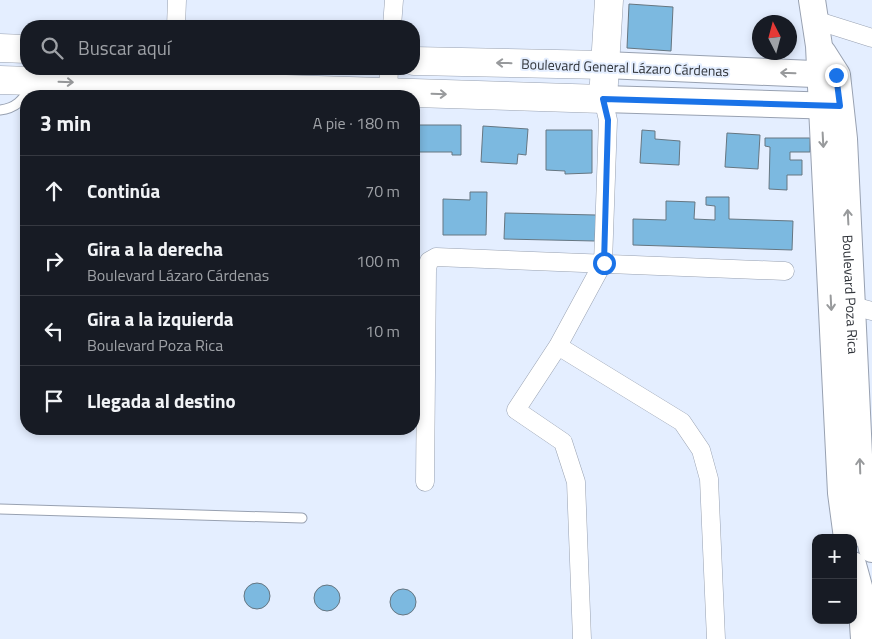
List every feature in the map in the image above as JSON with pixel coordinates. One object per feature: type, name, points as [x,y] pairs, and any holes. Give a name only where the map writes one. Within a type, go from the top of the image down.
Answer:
[{"type":"main road","points":[[603,99],[609,0]]},
{"type":"main road","name":"Boulevard Poza Rica","points":[[815,22],[827,74],[830,106],[862,308],[866,498],[872,549]]},
{"type":"main road","points":[[0,48],[20,49]]},
{"type":"main road","name":"Boulevard General Lázaro Cárdenas","points":[[420,61],[605,65],[827,74]]},
{"type":"main road","points":[[0,80],[35,81],[172,77],[389,80],[603,99],[830,106]]},
{"type":"main road","name":"Boulevard Poza Rica","points":[[830,106],[841,493],[846,534]]},
{"type":"main road","points":[[857,579],[861,594],[864,639]]},
{"type":"street","points":[[176,20],[177,0]]},
{"type":"street","points":[[392,20],[394,0]]},
{"type":"street","points":[[815,22],[872,38]]},
{"type":"street","points":[[582,639],[576,482],[563,442],[516,410],[558,346],[604,263],[608,120],[603,99]]},
{"type":"street","points":[[425,482],[427,269],[429,261],[436,257],[785,272]]},
{"type":"street","points":[[558,346],[676,417],[696,441],[704,457],[709,479],[716,639]]},
{"type":"lane","points":[[29,90],[35,81]]},
{"type":"lane","points":[[0,110],[10,109],[20,103]]},
{"type":"lane","points":[[0,509],[302,518]]},
{"type":"building","points":[[629,4],[673,7],[671,51],[627,48]]},
{"type":"building","points":[[420,125],[461,125],[461,155],[452,155],[452,152],[420,152]]},
{"type":"building","points":[[483,126],[528,129],[526,155],[518,154],[517,164],[481,162]]},
{"type":"building","points":[[546,130],[592,130],[592,173],[565,174],[565,171],[546,170]]},
{"type":"building","points":[[642,130],[655,131],[655,139],[680,141],[679,165],[640,163]]},
{"type":"building","points":[[727,133],[760,135],[758,169],[725,167]]},
{"type":"building","points":[[765,138],[810,138],[810,152],[790,152],[790,160],[802,160],[802,175],[787,175],[787,190],[769,189],[770,147],[765,146]]},
{"type":"building","points":[[470,192],[487,192],[486,235],[443,235],[443,199],[470,200]]},
{"type":"building","points":[[706,197],[729,197],[729,219],[793,221],[792,250],[633,245],[633,219],[666,220],[666,201],[695,202],[694,219],[715,220],[715,206],[706,205]]},
{"type":"building","points":[[505,213],[596,215],[595,241],[504,239]]},
{"type":"building","points":[[257,583],[266,587],[270,596],[266,605],[257,609],[248,605],[244,596],[248,587]]},
{"type":"building","points":[[327,585],[336,589],[340,598],[336,607],[327,611],[318,607],[314,598],[318,589]]},
{"type":"building","points":[[403,589],[412,593],[416,602],[412,611],[403,615],[394,611],[390,602],[394,593]]},
{"type":"route","points":[[604,263],[608,120],[603,99],[840,106],[836,75]]}]
